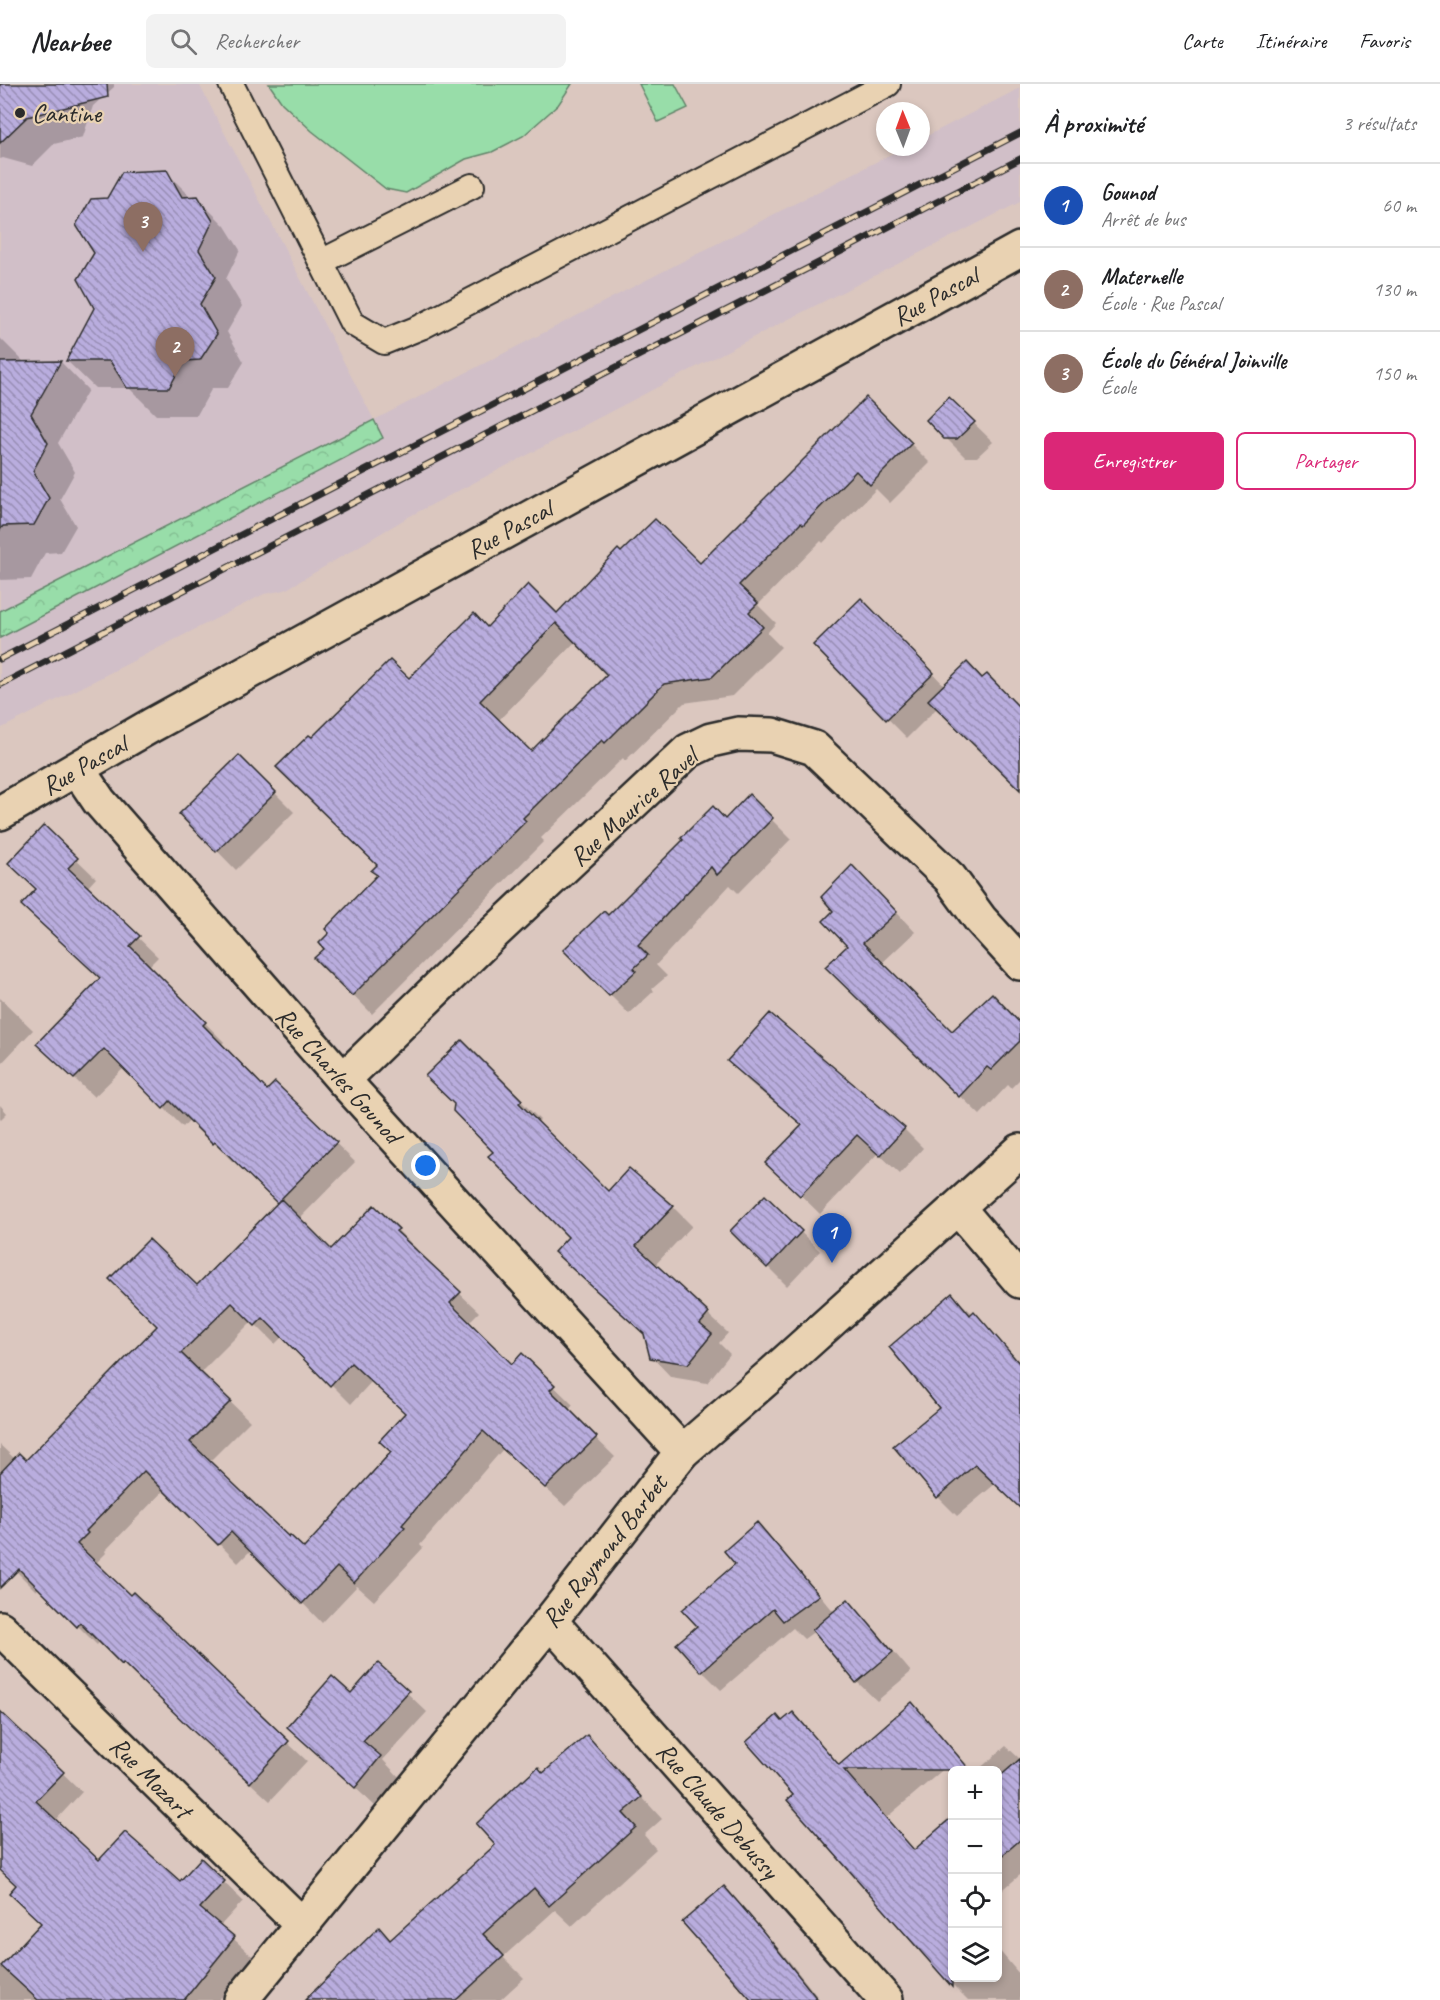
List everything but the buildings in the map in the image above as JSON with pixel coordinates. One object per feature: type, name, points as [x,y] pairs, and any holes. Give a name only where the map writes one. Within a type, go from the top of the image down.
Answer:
[{"type":"street","name":"Rue Pascal","points":[[0,813],[78,770],[152,725],[743,403],[1020,249]]},
{"type":"street","name":"Rue Maurice Ravel","points":[[342,1080],[688,751],[711,740],[738,734],[772,735],[814,748],[950,878],[980,920],[1020,963]]},
{"type":"street","name":"Rue Charles Gounod","points":[[78,770],[99,801],[342,1080],[682,1452]]},
{"type":"street","name":"Rue Raymond Barbet","points":[[241,2000],[550,1621],[682,1452],[1020,1151]]},
{"type":"street","points":[[958,1208],[1020,1281]]},
{"type":"street","name":"Rue Claude Debussy","points":[[550,1621],[886,2000]]},
{"type":"street","name":"Rue Mozart","points":[[0,1628],[302,1925]]},
{"type":"lane","points":[[231,84],[351,323],[384,342],[421,327],[888,84]]},
{"type":"lane","points":[[321,262],[471,186]]},
{"type":"shaded area","points":[[0,84],[199,84],[374,420],[887,156],[930,156],[930,134],[1020,88],[1020,202],[777,325],[410,516],[285,590],[264,594],[0,729],[0,638],[383,438],[373,420],[0,611]]},
{"type":"green space","points":[[269,84],[572,84],[558,105],[523,136],[492,152],[466,159],[406,193],[386,189],[312,131],[282,103]]},
{"type":"green space","points":[[639,84],[675,84],[688,108],[658,122]]},
{"type":"green space","points":[[374,420],[383,438],[0,638],[0,611]]},
{"type":"railway","points":[[0,659],[1020,133]]},
{"type":"railway","points":[[0,685],[1020,159]]},
{"type":"place","name":"Cantine","points":[[20,113]]},
{"type":"place","name":"École du Général Joinville","points":[[143,252]]},
{"type":"place","name":"Maternelle","points":[[175,377]]},
{"type":"place","name":"Gounod","points":[[832,1263]]}]
